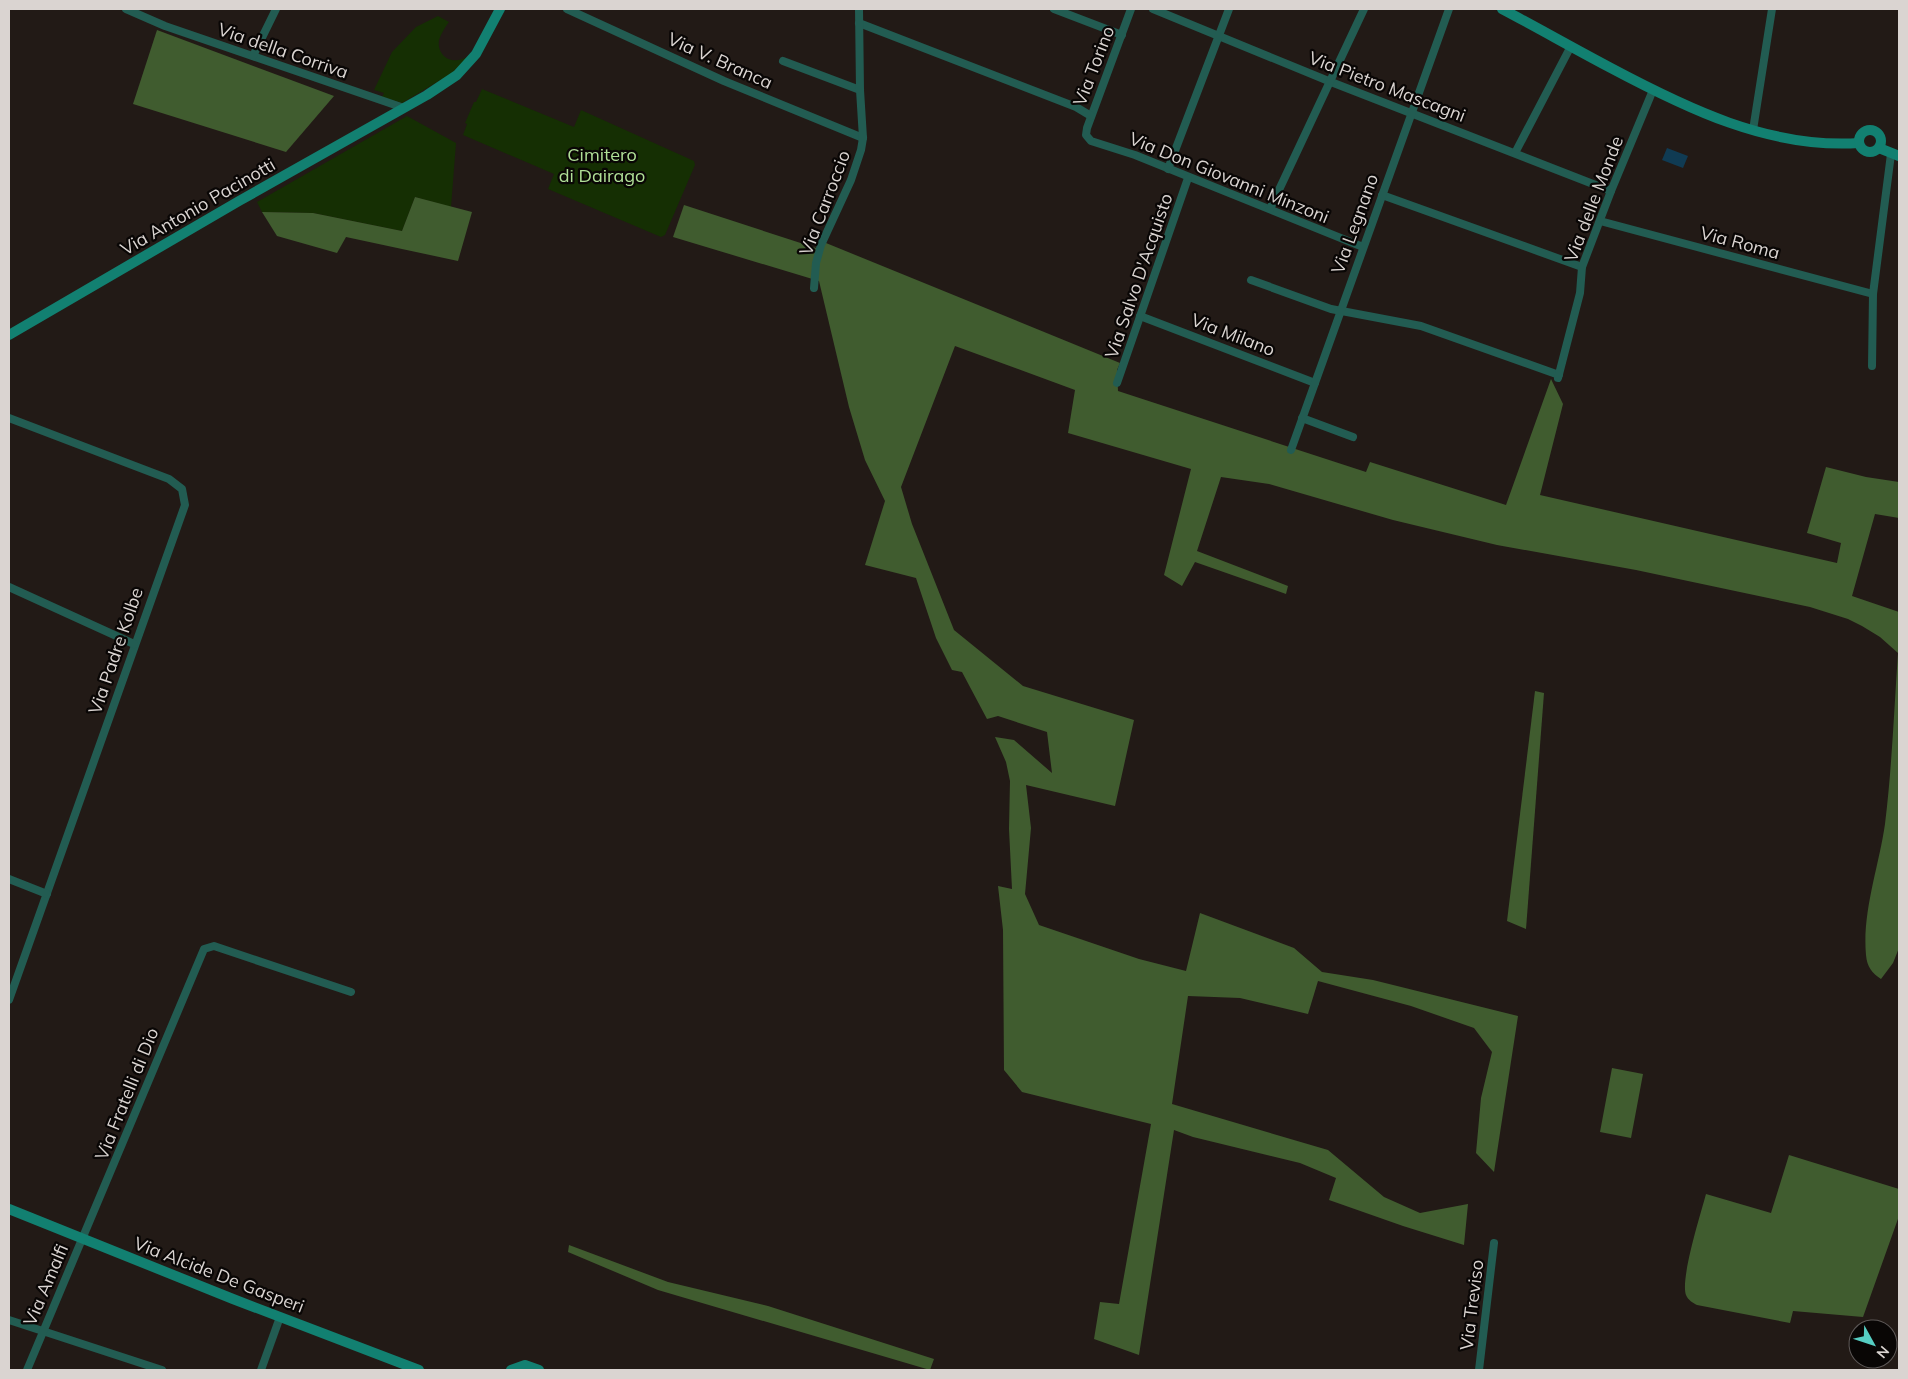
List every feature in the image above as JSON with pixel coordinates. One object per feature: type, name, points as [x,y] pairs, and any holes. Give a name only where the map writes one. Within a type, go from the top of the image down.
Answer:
[{"type":"street","name":"Via della Corriva","points":[[126,9],[165,26],[404,108]]},
{"type":"street","points":[[252,56],[276,9]]},
{"type":"street","name":"Via Antonio Pacinotti","points":[[9,335],[450,80],[465,68],[482,44],[500,9]]},
{"type":"street","name":"Via V. Branca","points":[[567,9],[724,81],[863,138]]},
{"type":"street","name":"Via Carroccio","points":[[814,288],[816,263],[821,244],[851,180],[863,138],[860,90],[859,9]]},
{"type":"street","points":[[1054,9],[1122,35]]},
{"type":"street","name":"Via Torino","points":[[1086,135],[1086,128],[1132,9]]},
{"type":"street","name":"Via Pietro Mascagni","points":[[1153,9],[1331,82],[1611,191]]},
{"type":"street","points":[[1168,169],[1229,9]]},
{"type":"street","points":[[1270,209],[1364,9]]},
{"type":"street","name":"Via Legnano","points":[[1291,450],[1449,9]]},
{"type":"street","points":[[1502,9],[1693,110],[1752,130],[1800,140],[1859,142]]},
{"type":"street","points":[[1752,130],[1772,9]]},
{"type":"street","points":[[859,23],[1076,107],[1091,116]]},
{"type":"street","points":[[1515,153],[1571,46]]},
{"type":"street","points":[[783,61],[860,90]]},
{"type":"street","name":"Via delle Monde","points":[[1340,310],[1421,326],[1559,376],[1580,293],[1582,267],[1653,90]]},
{"type":"street","points":[[1872,366],[1873,294],[1895,155],[1879,148],[1869,152],[1862,149],[1859,142],[1862,133],[1872,130],[1880,136],[1879,148]]},
{"type":"street","name":"Via Don Giovanni Minzoni","points":[[1086,135],[1091,141],[1135,155],[1363,248]]},
{"type":"street","name":"Via Salvo D'Acquisto","points":[[1117,383],[1188,178]]},
{"type":"street","points":[[1382,195],[1582,267]]},
{"type":"street","name":"Via Roma","points":[[1600,221],[1873,294]]},
{"type":"street","points":[[1251,280],[1331,309],[1340,310]]},
{"type":"street","name":"Via Milano","points":[[1140,316],[1315,383]]},
{"type":"street","name":"Via Padre Kolbe","points":[[9,418],[169,479],[182,489],[185,505],[9,1000]]},
{"type":"street","points":[[1302,418],[1354,436]]},
{"type":"street","points":[[9,587],[134,644]]},
{"type":"street","points":[[9,879],[47,894]]},
{"type":"street","name":"Via Fratelli di Dio","points":[[83,1239],[204,949],[214,946],[351,992]]},
{"type":"street","name":"Via Alcide De Gasperi","points":[[9,1209],[419,1370]]},
{"type":"street","name":"Via Amalfi","points":[[27,1370],[83,1239]]},
{"type":"street","name":"Via Treviso","points":[[1480,1370],[1494,1244]]},
{"type":"street","points":[[260,1370],[280,1317]]},
{"type":"street","points":[[9,1320],[162,1370]]},
{"type":"street","points":[[511,1370],[525,1365],[540,1370]]},
{"type":"green space","points":[[438,16],[449,22],[439,40],[439,48],[443,55],[446,58],[458,60],[464,59],[472,53],[452,73],[402,103],[382,97],[384,93],[374,90],[392,52],[416,27]]},
{"type":"green space","points":[[157,30],[334,96],[286,152],[133,104]]},
{"type":"green space","name":"Cimitero di Dairago","points":[[482,89],[574,127],[581,110],[694,161],[695,165],[665,235],[661,237],[548,189],[554,174],[463,135],[467,124],[465,123]]},
{"type":"green space","points":[[407,116],[456,143],[451,207],[415,197],[402,231],[313,213],[262,212],[257,202]]},
{"type":"green space","points":[[415,197],[472,212],[458,261],[346,237],[337,253],[277,236],[262,212],[313,213],[402,231]]},
{"type":"green space","points":[[684,205],[816,248],[826,243],[1120,363],[1117,370],[1118,391],[1366,472],[1370,462],[1506,505],[1551,379],[1563,404],[1540,495],[1837,563],[1841,543],[1807,533],[1826,467],[1866,477],[1899,482],[1899,518],[1875,514],[1852,596],[1899,612],[1899,948],[1893,963],[1881,979],[1875,974],[1870,969],[1868,963],[1865,939],[1866,922],[1885,824],[1898,653],[1880,637],[1848,619],[1810,607],[1636,570],[1497,545],[1393,520],[1269,484],[1221,477],[1197,551],[1288,586],[1286,594],[1195,562],[1182,586],[1164,575],[1191,469],[1068,433],[1075,390],[955,346],[901,487],[912,524],[954,630],[1023,686],[1134,720],[1115,806],[1026,785],[1031,828],[1025,894],[1039,925],[1139,959],[1186,971],[1200,913],[1294,948],[1322,972],[1373,980],[1518,1016],[1494,1172],[1476,1153],[1481,1098],[1492,1052],[1474,1028],[1411,1006],[1318,981],[1308,1014],[1240,998],[1188,996],[1172,1104],[1328,1150],[1384,1197],[1420,1213],[1468,1204],[1464,1245],[1329,1200],[1336,1178],[1300,1163],[1193,1137],[1174,1130],[1139,1355],[1094,1339],[1100,1302],[1119,1304],[1151,1124],[1022,1092],[1004,1070],[1003,930],[998,886],[1012,889],[1009,829],[1010,781],[1006,762],[995,737],[1014,740],[1052,773],[1047,732],[998,716],[987,719],[962,672],[952,670],[936,638],[916,578],[865,565],[885,501],[865,460],[849,407],[819,281],[673,237]]},
{"type":"green space","points":[[1535,691],[1544,693],[1526,929],[1507,921]]},
{"type":"green space","points":[[1612,1068],[1643,1074],[1631,1138],[1600,1132]]},
{"type":"green space","points":[[1789,1155],[1899,1189],[1899,1216],[1863,1317],[1793,1311],[1790,1323],[1697,1305],[1689,1300],[1686,1295],[1688,1261],[1706,1194],[1771,1213]]},
{"type":"green space","points":[[569,1245],[668,1282],[768,1306],[934,1359],[930,1370],[658,1290],[568,1252]]},
{"type":"water","points":[[1667,148],[1688,156],[1683,168],[1662,160]]}]
